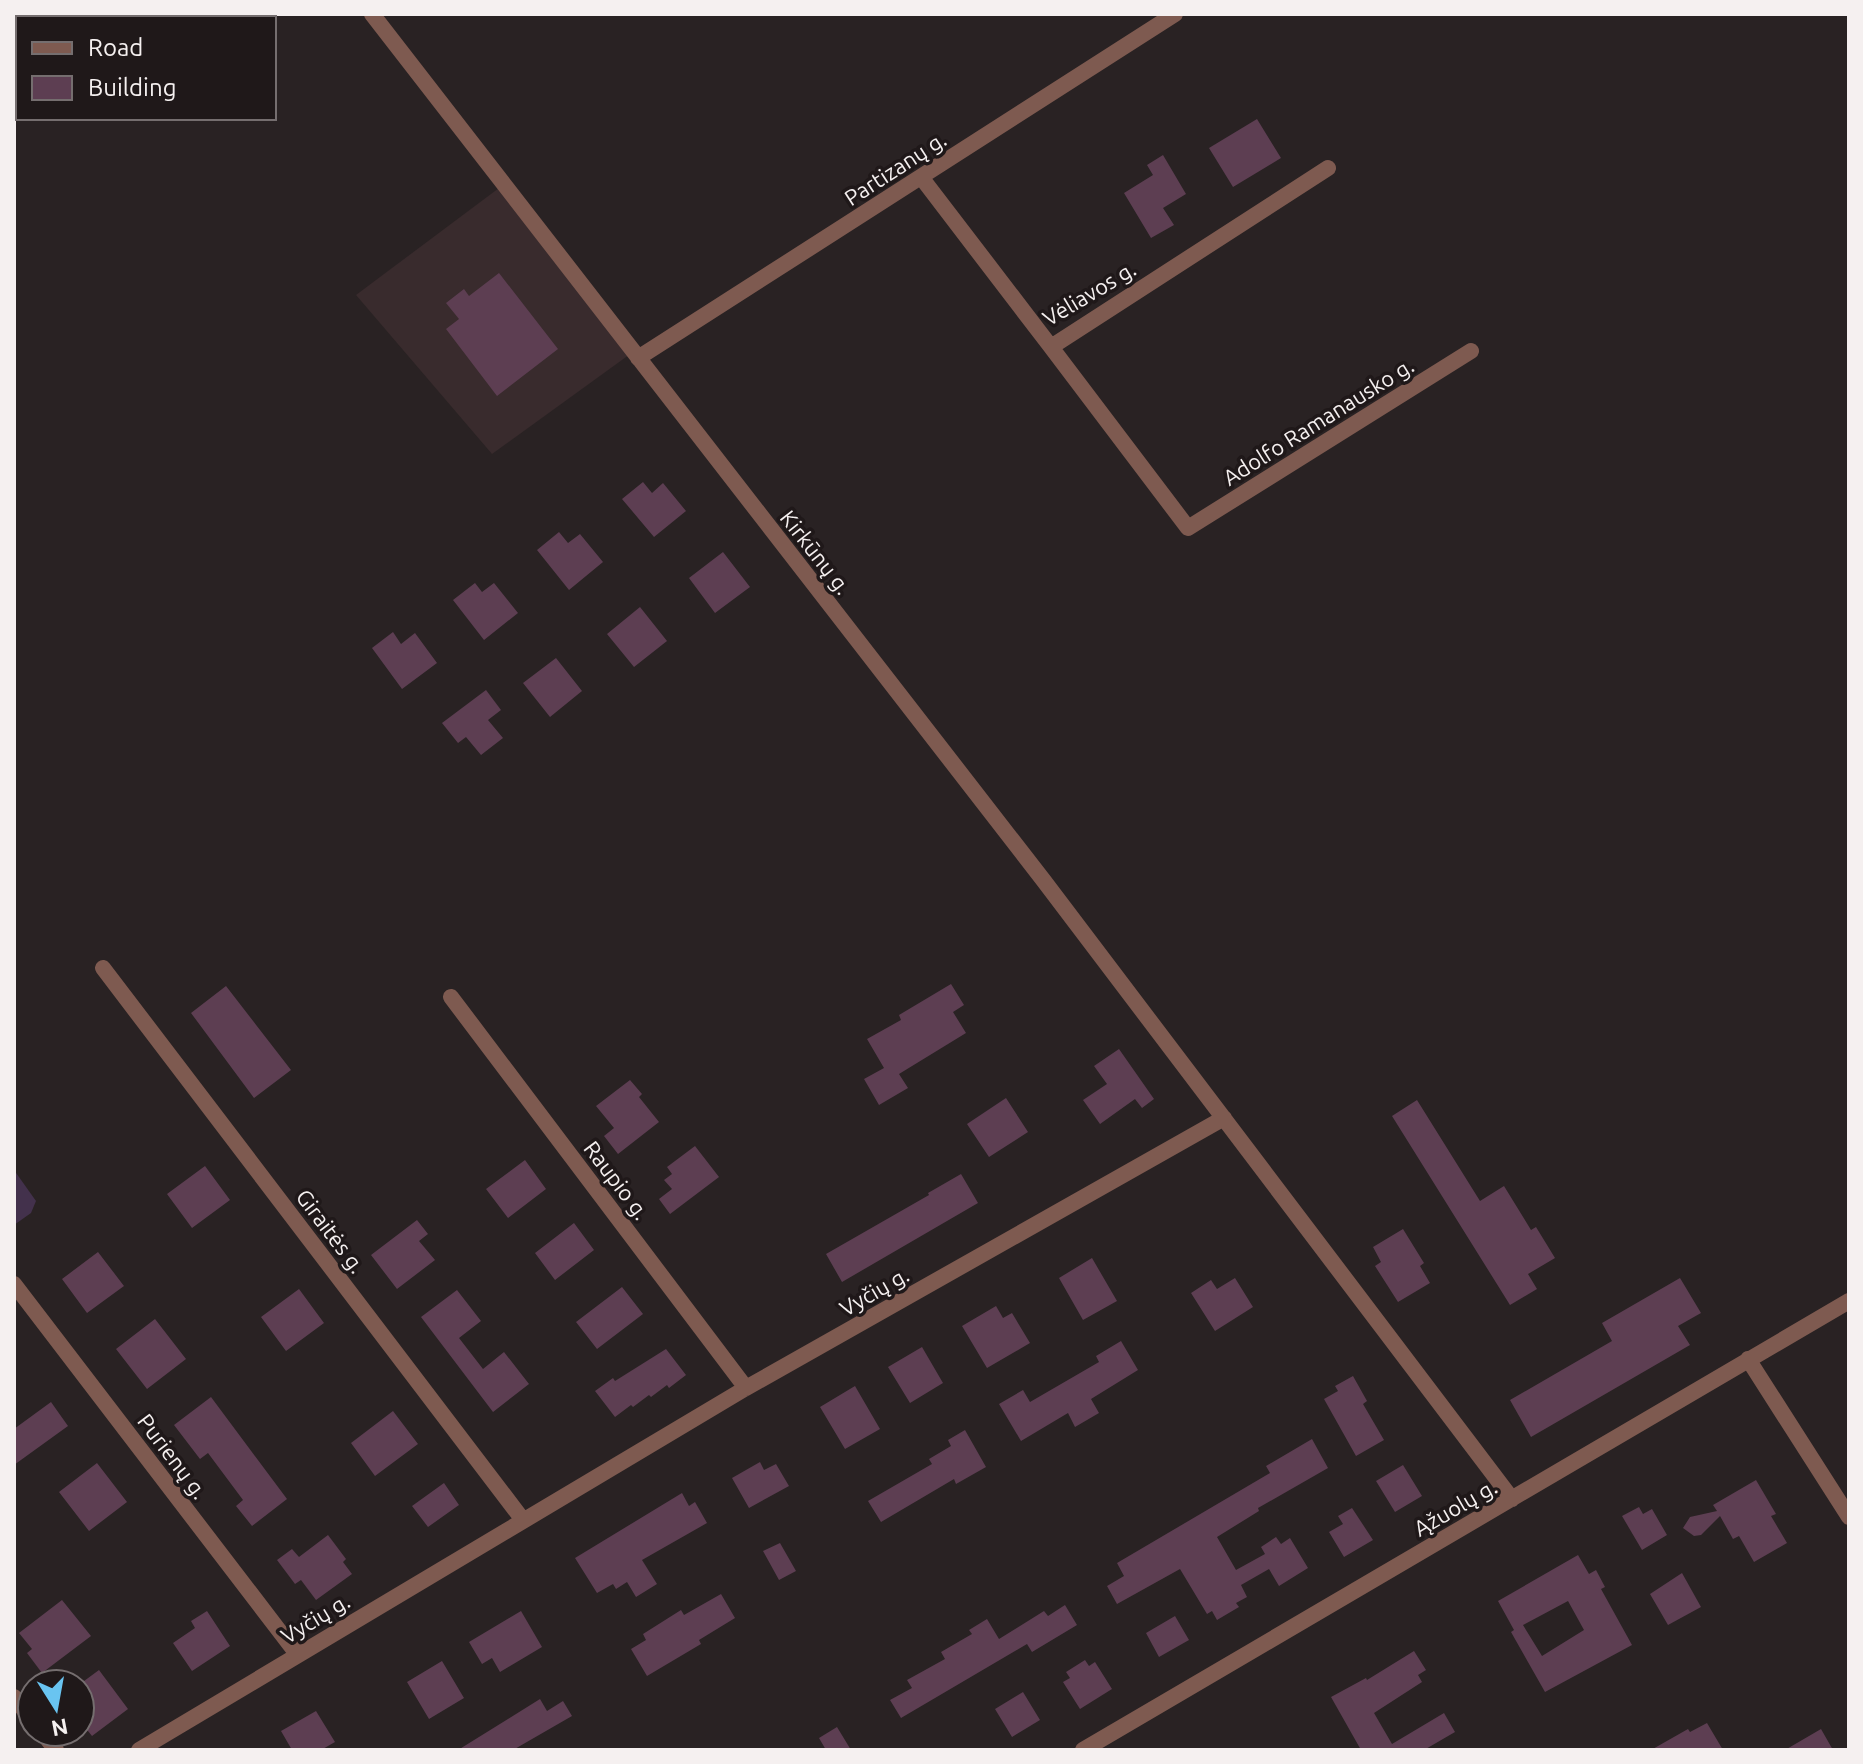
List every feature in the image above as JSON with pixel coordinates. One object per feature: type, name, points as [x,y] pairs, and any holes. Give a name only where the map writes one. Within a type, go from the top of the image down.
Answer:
[{"type":"street","name":"Kirkūnų g.","points":[[372,14],[1224,1118]]},
{"type":"street","name":"Partizanų g.","points":[[638,358],[1175,14]]},
{"type":"street","name":"Vėliavos g.","points":[[921,177],[1051,347],[1328,168]]},
{"type":"street","name":"Adolfo Ramanausko g.","points":[[1051,347],[1188,528],[1471,351]]},
{"type":"street","name":"Giraitės g.","points":[[103,968],[523,1520]]},
{"type":"street","name":"Raupio g.","points":[[451,997],[746,1388]]},
{"type":"street","name":"Vyčių g.","points":[[139,1750],[746,1388],[1224,1118]]},
{"type":"street","points":[[1224,1118],[1512,1499]]},
{"type":"street","name":"Purienų g.","points":[[14,1284],[297,1654]]},
{"type":"street","name":"Ąžuolų g.","points":[[1083,1750],[1849,1301]]},
{"type":"street","points":[[1748,1359],[1849,1517]]},
{"type":"shaded area","points":[[503,185],[633,352],[492,454],[356,295]]},
{"type":"shaded area","points":[[14,1170],[36,1201],[31,1213],[14,1225]]},
{"type":"building","points":[[1257,119],[1281,158],[1233,187],[1209,148]]},
{"type":"building","points":[[1163,155],[1186,194],[1163,208],[1174,225],[1151,238],[1124,193],[1153,175],[1147,165]]},
{"type":"building","points":[[499,273],[558,349],[497,396],[446,329],[459,319],[446,303],[464,289],[469,296]]},
{"type":"building","points":[[643,482],[652,493],[663,483],[686,511],[654,537],[622,499]]},
{"type":"building","points":[[559,532],[568,543],[580,534],[603,562],[569,590],[537,550]]},
{"type":"building","points":[[723,552],[750,587],[715,613],[689,578]]},
{"type":"building","points":[[475,583],[482,592],[494,583],[518,613],[484,640],[453,600]]},
{"type":"building","points":[[640,607],[667,641],[634,667],[607,634]]},
{"type":"building","points":[[393,632],[401,644],[415,633],[437,663],[402,689],[372,648]]},
{"type":"building","points":[[556,658],[582,691],[550,717],[523,683]]},
{"type":"building","points":[[486,690],[501,710],[488,720],[503,738],[481,755],[466,737],[458,743],[442,723]]},
{"type":"building","points":[[951,984],[964,1005],[953,1012],[966,1033],[899,1074],[908,1088],[879,1105],[864,1079],[884,1068],[867,1039],[901,1020],[899,1015]]},
{"type":"building","points":[[226,986],[291,1070],[254,1098],[191,1013]]},
{"type":"building","points":[[1119,1049],[1154,1099],[1142,1108],[1135,1099],[1100,1124],[1083,1100],[1107,1084],[1094,1066]]},
{"type":"building","points":[[630,1080],[659,1122],[618,1154],[604,1136],[614,1128],[596,1106]]},
{"type":"building","points":[[1006,1098],[1028,1132],[989,1157],[967,1124]]},
{"type":"building","points":[[1417,1100],[1480,1201],[1504,1186],[1531,1230],[1536,1227],[1555,1258],[1528,1274],[1537,1289],[1510,1305],[1392,1116]]},
{"type":"building","points":[[695,1146],[719,1177],[670,1214],[659,1199],[672,1189],[664,1180],[672,1174],[667,1167]]},
{"type":"building","points":[[525,1160],[546,1189],[508,1218],[486,1189]]},
{"type":"building","points":[[205,1166],[230,1200],[192,1228],[167,1194]]},
{"type":"building","points":[[961,1174],[978,1203],[842,1282],[826,1254]]},
{"type":"building","points":[[417,1220],[428,1234],[419,1241],[435,1260],[397,1289],[371,1255]]},
{"type":"building","points":[[574,1223],[594,1250],[555,1280],[535,1253]]},
{"type":"building","points":[[1403,1229],[1424,1263],[1420,1266],[1430,1283],[1398,1302],[1375,1266],[1381,1262],[1373,1247]]},
{"type":"building","points":[[98,1252],[124,1286],[87,1313],[62,1279]]},
{"type":"building","points":[[1092,1258],[1117,1301],[1083,1320],[1059,1278]]},
{"type":"building","points":[[1235,1278],[1253,1307],[1215,1331],[1191,1293],[1211,1280],[1217,1289]]},
{"type":"building","points":[[1680,1278],[1701,1313],[1678,1326],[1690,1345],[1531,1437],[1510,1400],[1612,1341],[1602,1323]]},
{"type":"building","points":[[622,1287],[643,1314],[597,1349],[576,1322]]},
{"type":"building","points":[[299,1289],[324,1323],[286,1351],[261,1317]]},
{"type":"building","points":[[457,1290],[481,1321],[459,1338],[483,1369],[504,1352],[529,1384],[493,1412],[421,1317]]},
{"type":"building","points":[[996,1306],[1003,1318],[1012,1313],[1030,1343],[987,1368],[962,1326]]},
{"type":"building","points":[[155,1319],[186,1359],[147,1389],[116,1349]]},
{"type":"building","points":[[1121,1341],[1138,1370],[1091,1399],[1099,1413],[1075,1427],[1068,1413],[1021,1441],[999,1404],[1023,1390],[1030,1402],[1099,1362],[1096,1356]]},
{"type":"building","points":[[922,1347],[943,1383],[910,1403],[888,1367]]},
{"type":"building","points":[[666,1349],[686,1375],[669,1388],[667,1385],[615,1417],[595,1391]]},
{"type":"building","points":[[1353,1376],[1367,1401],[1363,1404],[1384,1440],[1356,1456],[1324,1399],[1338,1391],[1335,1386]]},
{"type":"building","points":[[855,1386],[880,1429],[845,1449],[820,1407]]},
{"type":"building","points":[[211,1397],[287,1499],[252,1526],[236,1506],[243,1500],[208,1453],[200,1459],[174,1425]]},
{"type":"building","points":[[51,1402],[68,1426],[14,1465],[14,1429]]},
{"type":"building","points":[[393,1411],[418,1444],[375,1476],[351,1443]]},
{"type":"building","points":[[965,1430],[986,1467],[956,1484],[954,1479],[881,1522],[868,1501],[932,1464],[929,1459],[951,1446],[948,1440]]},
{"type":"building","points":[[1312,1439],[1328,1468],[1258,1508],[1259,1511],[1217,1537],[1236,1570],[1265,1554],[1261,1547],[1276,1537],[1281,1544],[1290,1538],[1308,1568],[1279,1586],[1269,1569],[1241,1585],[1247,1597],[1236,1603],[1239,1607],[1217,1620],[1212,1611],[1207,1614],[1180,1569],[1117,1604],[1107,1586],[1124,1576],[1117,1563],[1270,1473],[1266,1466]]},
{"type":"building","points":[[760,1462],[764,1470],[776,1464],[789,1486],[749,1508],[732,1478]]},
{"type":"building","points":[[97,1463],[127,1502],[89,1531],[59,1492]]},
{"type":"building","points":[[1403,1465],[1422,1496],[1395,1512],[1376,1481]]},
{"type":"building","points":[[1756,1480],[1776,1514],[1771,1516],[1787,1543],[1754,1562],[1739,1536],[1733,1539],[1720,1516],[1701,1535],[1694,1536],[1683,1528],[1690,1517],[1717,1511],[1713,1505]]},
{"type":"building","points":[[444,1483],[459,1505],[428,1527],[412,1506]]},
{"type":"building","points":[[682,1493],[689,1506],[695,1502],[707,1523],[642,1560],[657,1584],[636,1597],[627,1582],[616,1589],[613,1584],[597,1593],[575,1558]]},
{"type":"building","points":[[1639,1507],[1643,1514],[1652,1509],[1667,1535],[1642,1550],[1622,1516]]},
{"type":"building","points":[[1352,1508],[1373,1540],[1344,1557],[1329,1532],[1343,1524],[1338,1516]]},
{"type":"building","points":[[328,1535],[346,1559],[343,1562],[352,1574],[316,1600],[301,1580],[295,1584],[277,1560],[292,1549],[299,1557]]},
{"type":"building","points":[[780,1543],[796,1571],[779,1580],[763,1551]]},
{"type":"building","points":[[1578,1555],[1589,1574],[1596,1570],[1605,1587],[1601,1589],[1632,1645],[1545,1692],[1511,1632],[1514,1630],[1498,1601]],"holes":[[[1568,1601],[1584,1630],[1542,1656],[1523,1625]]]},
{"type":"building","points":[[1682,1573],[1701,1607],[1668,1625],[1650,1594]]},
{"type":"building","points":[[721,1594],[735,1618],[699,1640],[701,1644],[647,1676],[631,1649],[646,1640],[643,1634],[681,1610],[684,1615]]},
{"type":"building","points":[[62,1600],[91,1636],[49,1668],[38,1668],[27,1653],[32,1649],[19,1633]]},
{"type":"building","points":[[1065,1605],[1077,1625],[1032,1652],[1027,1644],[901,1718],[890,1700],[912,1688],[907,1680],[945,1659],[941,1652],[972,1634],[969,1630],[987,1619],[999,1639],[1044,1611],[1048,1616]]},
{"type":"building","points":[[207,1611],[230,1646],[192,1671],[173,1643],[195,1628],[191,1621]]},
{"type":"building","points":[[521,1611],[542,1647],[500,1672],[492,1658],[482,1664],[469,1642]]},
{"type":"building","points":[[1175,1616],[1189,1640],[1159,1657],[1146,1633]]},
{"type":"building","points":[[1414,1651],[1426,1670],[1418,1675],[1422,1682],[1374,1713],[1392,1744],[1444,1713],[1455,1732],[1424,1750],[1361,1750],[1331,1697],[1367,1680]]},
{"type":"building","points":[[1085,1660],[1089,1666],[1095,1662],[1112,1689],[1080,1709],[1063,1682],[1070,1678],[1066,1672]]},
{"type":"building","points":[[442,1661],[464,1698],[429,1719],[407,1682]]},
{"type":"building","points":[[99,1670],[128,1709],[96,1733],[96,1672]]},
{"type":"building","points":[[1023,1692],[1040,1720],[1012,1737],[995,1709]]},
{"type":"building","points":[[540,1699],[547,1711],[563,1701],[572,1716],[513,1750],[458,1750]]},
{"type":"building","points":[[316,1711],[335,1742],[321,1750],[292,1750],[281,1731]]},
{"type":"building","points":[[1707,1723],[1723,1750],[1651,1750],[1688,1729],[1690,1732]]},
{"type":"building","points":[[837,1727],[851,1750],[826,1750],[819,1738]]},
{"type":"building","points":[[1821,1729],[1833,1750],[1785,1750]]}]
